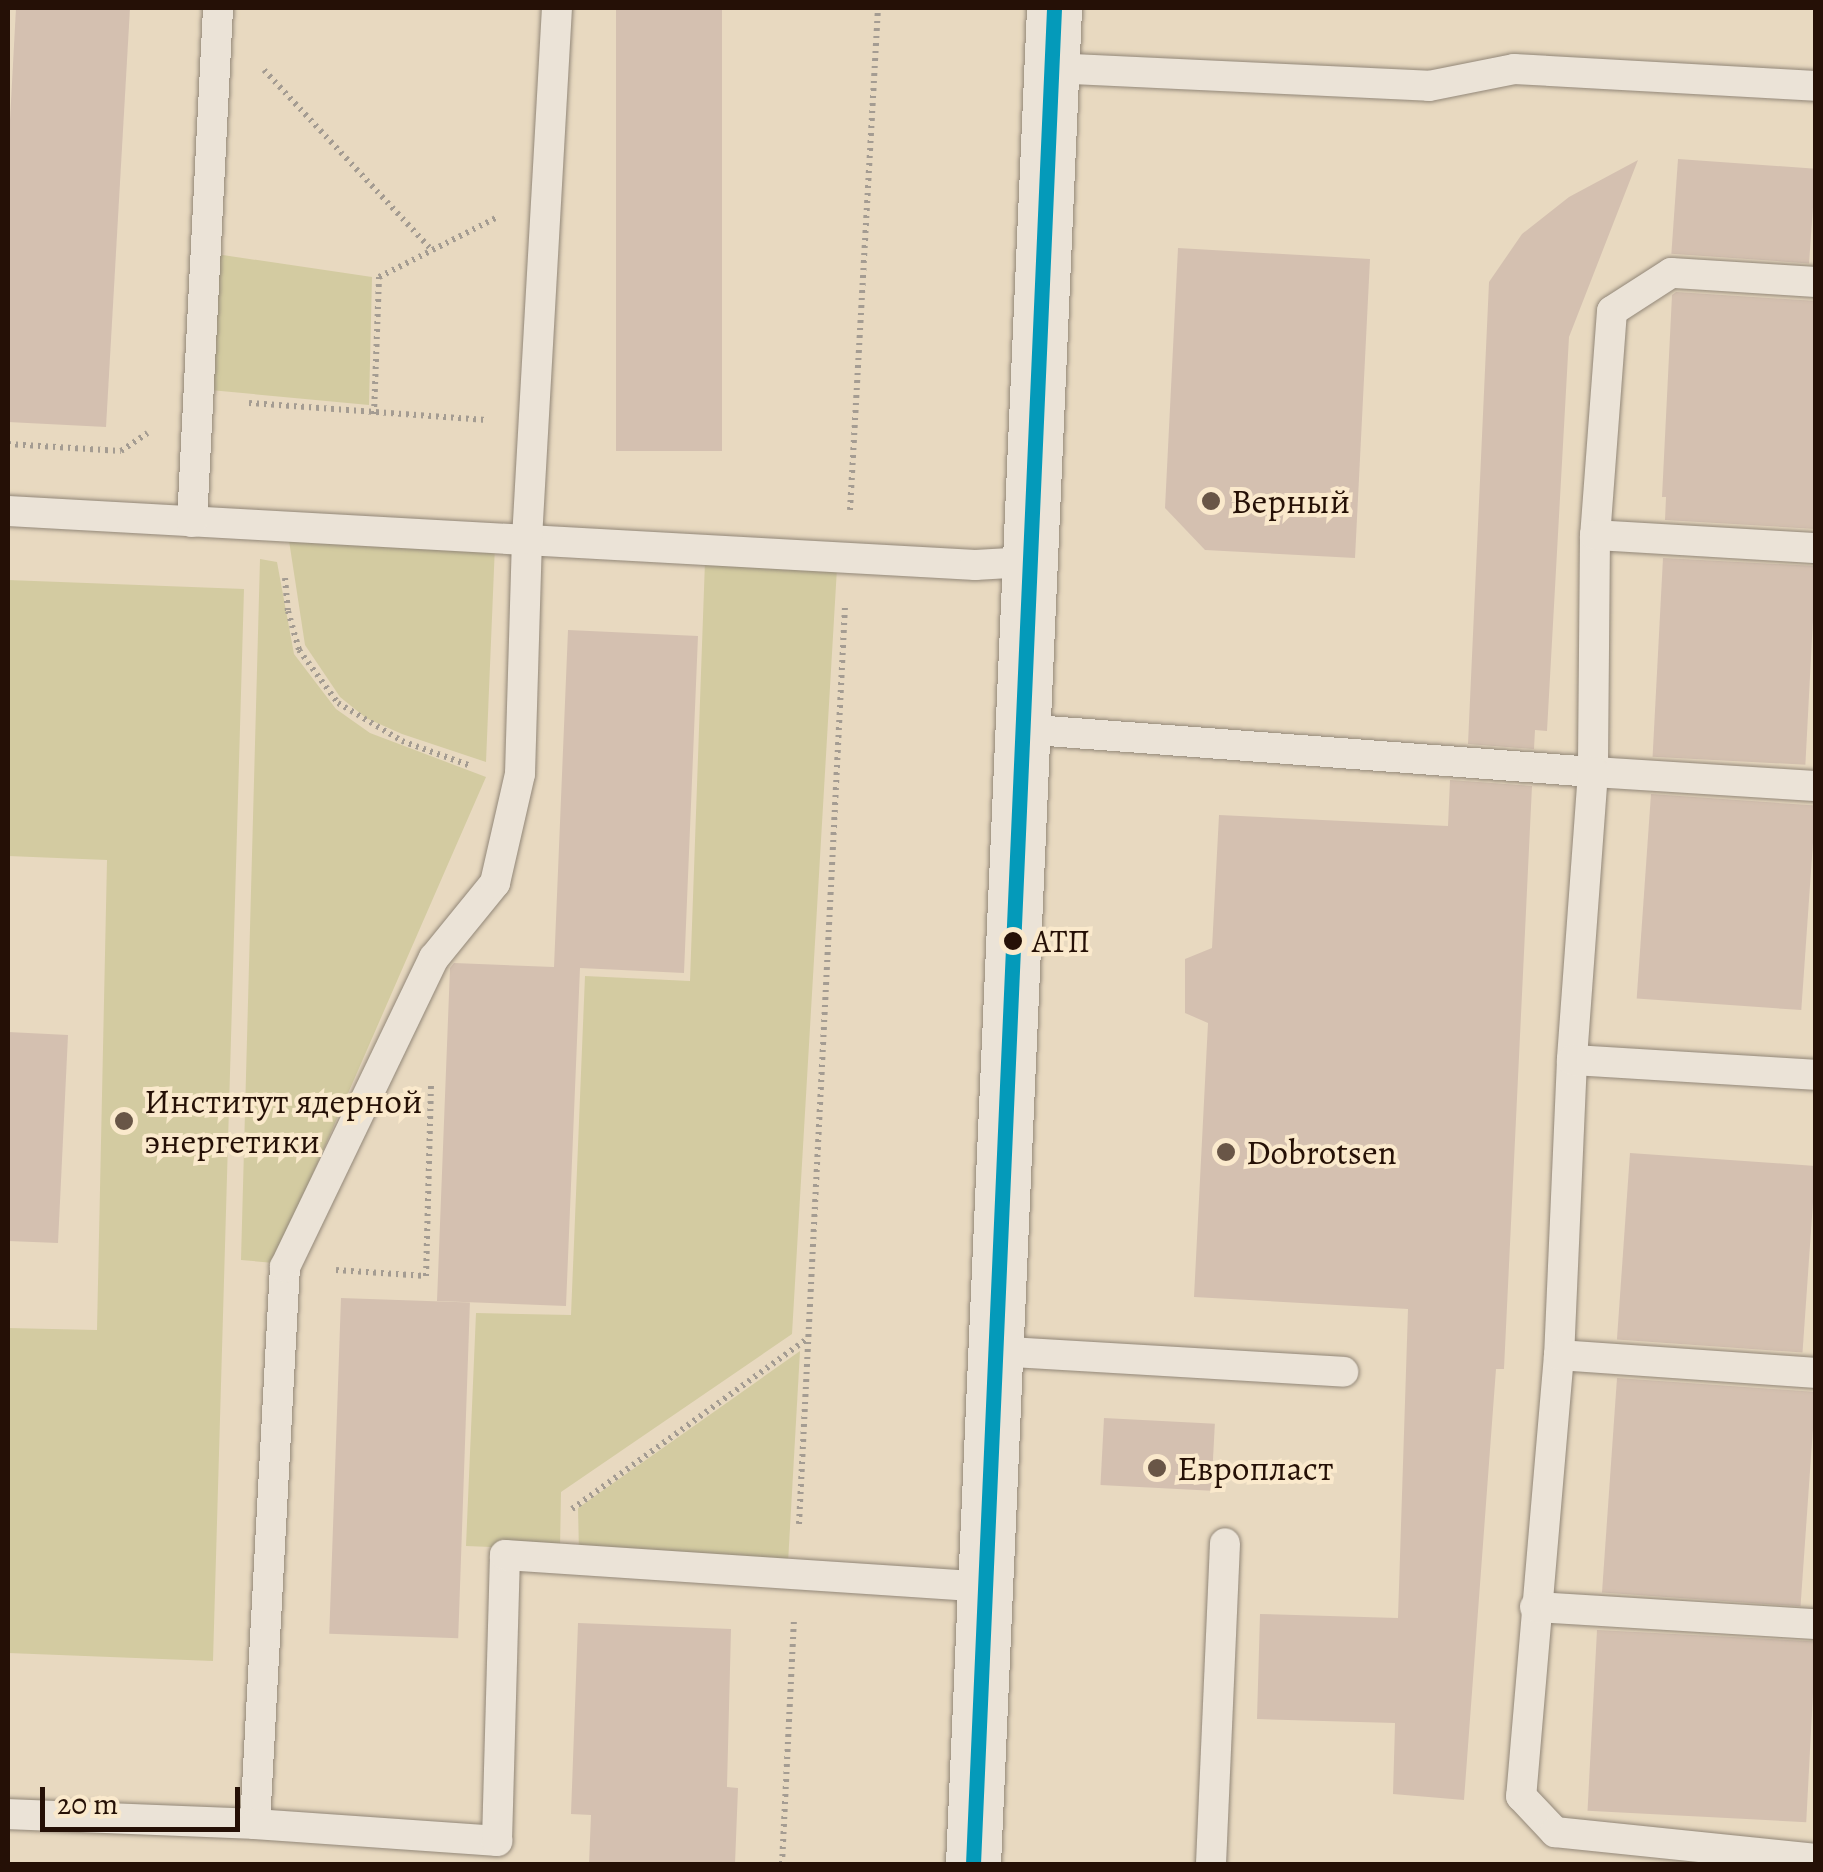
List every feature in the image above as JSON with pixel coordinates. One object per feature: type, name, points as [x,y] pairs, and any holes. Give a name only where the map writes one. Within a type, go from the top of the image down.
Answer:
[{"type":"street","points":[[972,1864],[1054,8]]},
{"type":"lane","points":[[256,1824],[285,1267],[434,958],[495,883],[520,774],[532,423],[550,193],[558,8]]},
{"type":"lane","points":[[192,522],[217,14]]},
{"type":"lane","points":[[1052,68],[1429,86],[1514,69],[1816,86]]},
{"type":"lane","points":[[1816,282],[1671,273],[1612,311],[1594,535],[1593,772],[1572,1060],[1559,1355],[1521,1796],[1555,1832],[1816,1858]]},
{"type":"lane","points":[[8,511],[975,565],[1028,562]]},
{"type":"lane","points":[[1594,535],[1816,548]]},
{"type":"lane","points":[[1020,729],[1816,786]]},
{"type":"lane","points":[[1572,1060],[1816,1075]]},
{"type":"lane","points":[[994,1351],[1343,1372]]},
{"type":"lane","points":[[1559,1355],[1816,1373]]},
{"type":"lane","points":[[1210,1864],[1225,1543]]},
{"type":"lane","points":[[8,1814],[256,1824],[497,1840],[505,1555],[984,1587]]},
{"type":"lane","points":[[1536,1606],[1816,1624]]},
{"type":"path","points":[[782,1864],[878,8]]},
{"type":"path","points":[[217,14],[430,248]]},
{"type":"path","points":[[374,414],[379,277],[430,248],[550,193]]},
{"type":"path","points":[[8,444],[121,451],[198,399],[532,423]]},
{"type":"path","points":[[286,586],[300,650],[338,702],[402,741],[481,768]]},
{"type":"path","points":[[285,1267],[426,1276],[431,1077]]},
{"type":"path","points":[[572,1560],[572,1505],[809,1337]]},
{"type":"shaded area","points":[[216,254],[372,277],[369,405],[210,390]]},
{"type":"shaded area","points":[[288,534],[495,545],[486,762],[366,718],[340,697],[305,645]]},
{"type":"shaded area","points":[[260,559],[277,562],[294,654],[336,709],[370,733],[486,777],[274,1263],[241,1260]]},
{"type":"shaded area","points":[[705,561],[837,568],[792,1334],[561,1492],[560,1550],[466,1546],[476,1313],[571,1315],[585,976],[690,981]]},
{"type":"shaded area","name":"Институт ядерной энергетики","points":[[8,580],[244,589],[213,1661],[8,1653],[8,1328],[97,1330],[107,860],[8,856]]},
{"type":"shaded area","points":[[800,1351],[788,1563],[579,1554],[578,1508]]},
{"type":"building","points":[[16,8],[130,8],[106,427],[8,422],[8,158]]},
{"type":"building","points":[[616,8],[722,8],[722,451],[616,451]]},
{"type":"building","points":[[1678,159],[1816,169],[1809,263],[1671,254]]},
{"type":"building","points":[[1638,160],[1569,337],[1547,731],[1535,730],[1534,749],[1468,744],[1489,282],[1522,234],[1569,197]]},
{"type":"building","points":[[1178,248],[1370,259],[1355,558],[1205,550],[1165,508]]},
{"type":"building","points":[[1676,292],[1816,301],[1816,529],[1665,520],[1666,497],[1662,497],[1672,295]]},
{"type":"building","points":[[1663,558],[1816,566],[1805,765],[1653,757]]},
{"type":"building","points":[[568,630],[698,636],[684,973],[580,968],[566,1306],[437,1301],[450,968],[454,963],[554,967]]},
{"type":"building","points":[[1450,780],[1532,786],[1504,1369],[1496,1369],[1464,1800],[1393,1794],[1395,1723],[1257,1719],[1260,1614],[1398,1618],[1408,1309],[1194,1297],[1208,1023],[1185,1013],[1185,959],[1212,948],[1219,815],[1448,826]]},
{"type":"building","points":[[1651,794],[1816,806],[1801,1010],[1637,999]]},
{"type":"building","points":[[8,1032],[68,1035],[58,1243],[8,1241]]},
{"type":"building","points":[[1630,1153],[1816,1166],[1803,1353],[1617,1340]]},
{"type":"building","points":[[341,1298],[470,1303],[458,1638],[329,1634]]},
{"type":"building","points":[[1617,1378],[1816,1392],[1801,1606],[1602,1592]]},
{"type":"building","name":"Европласт","points":[[1104,1418],[1215,1424],[1211,1491],[1100,1485]]},
{"type":"building","points":[[578,1623],[731,1629],[727,1787],[738,1788],[735,1864],[589,1864],[591,1815],[571,1814]]},
{"type":"building","points":[[1597,1630],[1816,1641],[1806,1822],[1588,1811]]},
{"type":"transit line","points":[[973,1864],[1054,8]]},
{"type":"place","name":"Верный","points":[[1211,501]]},
{"type":"place","name":"АТП","points":[[1013,941]]},
{"type":"place","name":"Институт ядерной энергетики","points":[[124,1121]]},
{"type":"place","name":"Dobrotsen","points":[[1226,1152]]},
{"type":"place","name":"Европласт","points":[[1157,1468]]}]
